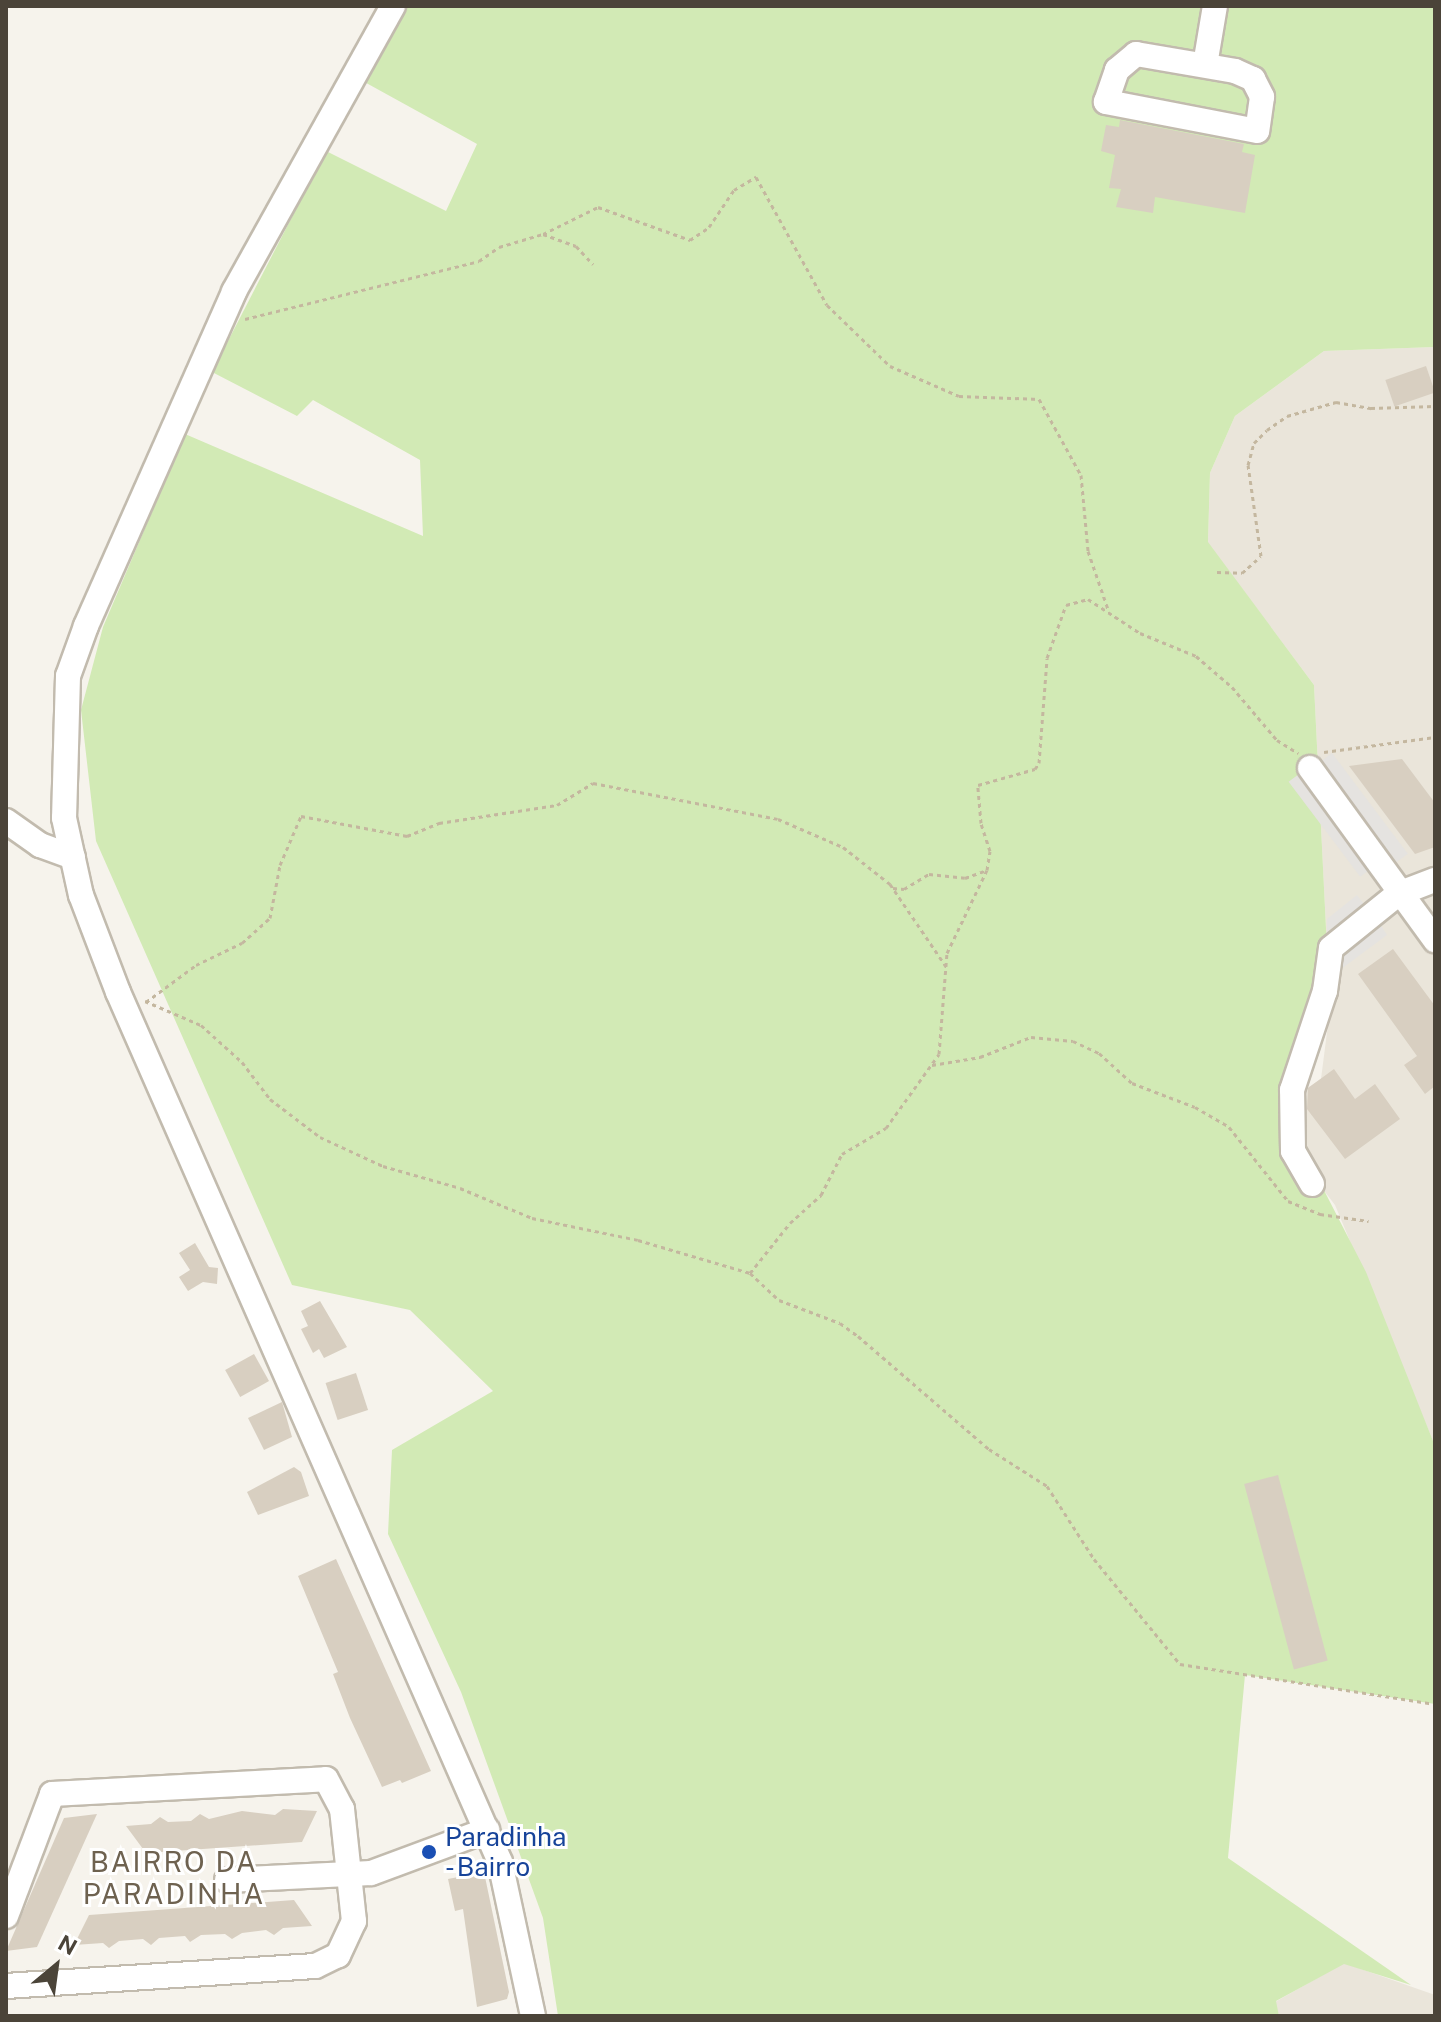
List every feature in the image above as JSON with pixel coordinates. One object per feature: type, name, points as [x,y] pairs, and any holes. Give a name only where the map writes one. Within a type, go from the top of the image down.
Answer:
[{"type":"street","points":[[393,6],[218,328],[68,676],[64,818],[81,895],[118,992],[500,1862],[533,2016]]},
{"type":"street","points":[[1205,65],[1215,6]]},
{"type":"street","points":[[1136,54],[1205,65],[1244,74],[1257,83],[1262,97],[1257,131],[1106,102],[1117,70],[1136,54]]},
{"type":"street","points":[[1310,768],[1398,894],[1435,940]]},
{"type":"street","points":[[6,821],[40,845],[73,857]]},
{"type":"street","points":[[1312,1184],[1293,1151],[1292,1090],[1325,991],[1325,966],[1331,948],[1398,894],[1435,880]]},
{"type":"street","points":[[6,1916],[52,1794],[326,1779],[342,1809],[343,1856],[352,1874],[354,1921],[349,1940],[338,1955],[315,1966],[6,1986]]},
{"type":"street","points":[[227,1880],[371,1873],[487,1830]]},
{"type":"path","points":[[218,328],[285,306],[479,261],[499,247],[543,234],[603,207],[641,227],[690,240],[709,227],[734,190],[756,177],[827,305],[890,366],[959,396],[1039,399],[1081,475],[1088,551],[1108,609]]},
{"type":"path","points":[[543,234],[576,246],[593,264]]},
{"type":"path","points":[[1217,572],[1242,573],[1261,556],[1248,465],[1254,443],[1267,430],[1287,416],[1336,402],[1371,408],[1435,406]]},
{"type":"path","points":[[750,1273],[790,1223],[821,1195],[842,1154],[886,1128],[932,1065],[941,1041],[947,953],[987,870],[990,851],[978,785],[1035,769],[1039,763],[1047,658],[1060,616],[1075,599],[1108,609],[1140,633],[1196,656],[1232,687],[1277,740],[1299,754],[1312,758],[1336,748],[1435,737]]},
{"type":"path","points":[[146,1002],[196,965],[242,943],[270,918],[283,853],[301,816],[407,836],[439,823],[557,805],[581,787],[601,783],[778,819],[843,847],[893,888],[932,953],[947,969]]},
{"type":"path","points":[[893,888],[904,889],[929,874],[965,878],[987,870]]},
{"type":"path","points":[[118,992],[201,1025],[242,1062],[270,1099],[332,1143],[532,1218],[638,1240],[750,1273],[779,1300],[840,1323],[989,1449],[1047,1486],[1094,1559],[1180,1664],[1435,1704]]},
{"type":"path","points":[[932,1065],[980,1057],[1031,1037],[1073,1041],[1099,1053],[1132,1083],[1195,1107],[1229,1127],[1288,1201],[1320,1214],[1369,1221]]},
{"type":"shaded area","points":[[1435,347],[1435,1446],[1335,1205],[1266,1115],[1321,1079],[1330,1009],[1314,685],[1208,543],[1210,473],[1235,416],[1324,351]]},
{"type":"shaded area","points":[[1332,753],[1408,854],[1397,862],[1321,761]]},
{"type":"shaded area","points":[[1299,774],[1371,869],[1360,877],[1289,782]]},
{"type":"shaded area","points":[[1357,895],[1364,904],[1327,932],[1327,919]]},
{"type":"shaded area","points":[[1380,924],[1387,935],[1329,978],[1328,963]]},
{"type":"shaded area","points":[[1344,1963],[1435,1995],[1435,2016],[1279,2016],[1275,2002]]},
{"type":"green space","points":[[401,6],[1435,6],[1435,347],[1324,351],[1235,416],[1210,473],[1208,542],[1314,685],[1330,1009],[1293,1130],[1366,1272],[1435,1446],[1435,1704],[1245,1675],[1228,1858],[1411,1985],[1344,1964],[1276,2001],[1279,2016],[558,2016],[543,1918],[461,1692],[388,1534],[392,1450],[493,1391],[410,1310],[292,1285],[96,841],[81,710],[103,627],[185,434],[423,536],[420,460],[313,400],[297,416],[212,372],[326,151],[446,211],[477,144],[359,79]]},
{"type":"building","points":[[1120,120],[1244,144],[1242,152],[1255,155],[1245,213],[1155,197],[1153,213],[1116,207],[1121,189],[1109,188],[1115,155],[1101,151],[1106,125],[1119,127]]},
{"type":"building","points":[[1426,366],[1435,393],[1394,406],[1385,380]]},
{"type":"building","points":[[1402,759],[1435,803],[1435,847],[1415,854],[1349,766]]},
{"type":"building","points":[[1393,949],[1435,1006],[1435,1086],[1425,1094],[1404,1065],[1417,1056],[1358,974]]},
{"type":"building","points":[[1334,1069],[1355,1099],[1375,1084],[1400,1119],[1345,1159],[1307,1109],[1308,1088]]},
{"type":"building","points":[[195,1243],[209,1267],[218,1268],[217,1284],[203,1282],[188,1291],[179,1277],[190,1270],[179,1253]]},
{"type":"building","points":[[320,1301],[347,1347],[324,1358],[319,1349],[313,1353],[301,1329],[308,1326],[301,1311]]},
{"type":"building","points":[[254,1354],[269,1381],[240,1397],[225,1370]]},
{"type":"building","points":[[356,1373],[368,1410],[338,1420],[326,1383]]},
{"type":"building","points":[[282,1402],[292,1437],[264,1450],[248,1418]]},
{"type":"building","points":[[294,1467],[301,1472],[309,1496],[258,1515],[247,1492]]},
{"type":"building","points":[[1278,1475],[1328,1660],[1294,1670],[1244,1484]]},
{"type":"building","points":[[336,1559],[431,1771],[402,1783],[400,1780],[382,1787],[350,1718],[333,1674],[338,1672],[298,1576]]},
{"type":"building","points":[[283,1809],[317,1811],[302,1842],[146,1853],[126,1826],[151,1824],[160,1817],[168,1822],[191,1821],[200,1814],[209,1819],[242,1811],[275,1815]]},
{"type":"building","points":[[97,1814],[37,1947],[6,1951],[64,1818]]},
{"type":"building","points":[[484,1872],[509,1992],[507,1999],[477,2007],[463,1909],[455,1911],[448,1879]]},
{"type":"building","points":[[294,1900],[312,1926],[283,1928],[274,1935],[266,1930],[242,1933],[232,1939],[225,1934],[201,1935],[190,1942],[185,1936],[159,1938],[151,1945],[143,1939],[119,1941],[109,1948],[103,1943],[74,1945],[89,1915]]},
{"type":"place","name":"Paradinha - Bairro","points":[[429,1852]]},
{"type":"district","name":"BAIRRO DA PARADINHA","points":[[174,1878]]}]
